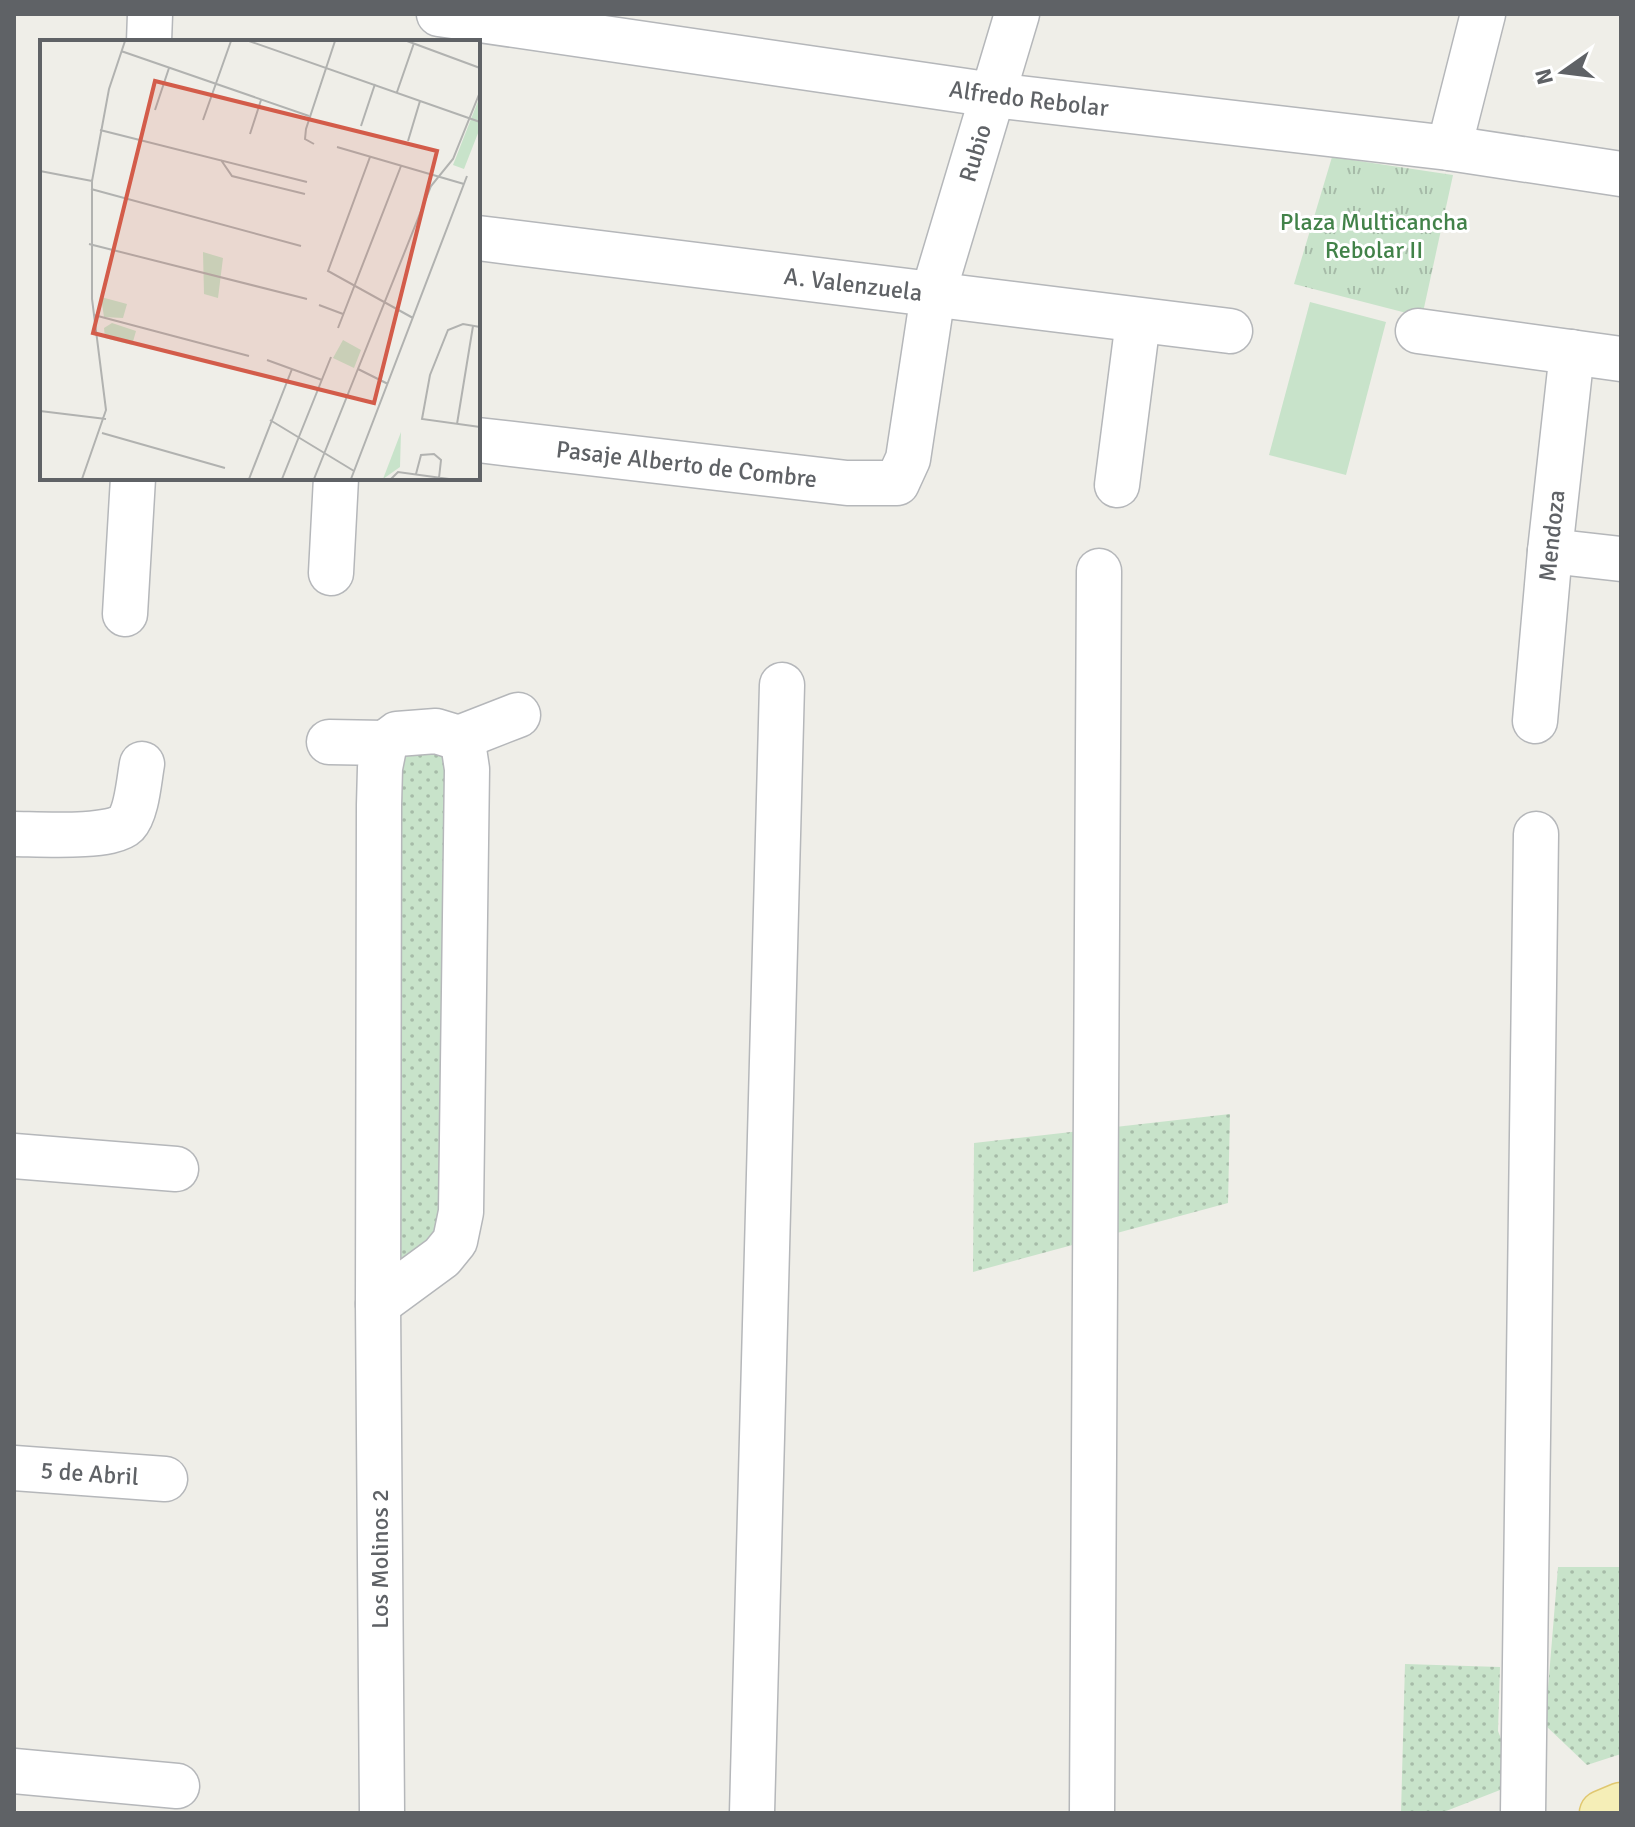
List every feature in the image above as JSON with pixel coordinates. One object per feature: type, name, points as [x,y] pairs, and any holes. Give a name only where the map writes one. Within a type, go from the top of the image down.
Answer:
[{"type":"main road","points":[[1602,1813],[1621,1805]]},
{"type":"street","points":[[149,40],[150,14]]},
{"type":"street","name":"Alfredo Rebolar","points":[[439,14],[993,95],[1449,148],[1621,174]]},
{"type":"street","name":"Rubio","points":[[897,483],[908,459],[933,294],[1017,14]]},
{"type":"street","points":[[1449,148],[1483,14]]},
{"type":"street","name":"A. Valenzuela","points":[[480,238],[1230,331]]},
{"type":"street","points":[[1117,485],[1138,321]]},
{"type":"street","points":[[1418,331],[1621,359]]},
{"type":"street","name":"Mendoza","points":[[1535,721],[1572,352]]},
{"type":"street","name":"Pasaje Alberto de Combre","points":[[480,440],[847,483],[897,483]]},
{"type":"street","points":[[125,614],[133,480]]},
{"type":"street","points":[[331,573],[336,480]]},
{"type":"street","points":[[1550,551],[1621,559]]},
{"type":"street","points":[[1092,1813],[1099,571]]},
{"type":"street","points":[[752,1813],[782,685]]},
{"type":"street","points":[[329,742],[385,743],[397,734],[436,731],[459,738],[518,715]]},
{"type":"street","points":[[378,1304],[442,1257],[455,1241],[461,1212],[467,769],[459,738]]},
{"type":"street","name":"Los Molinos 2","points":[[382,1813],[378,1304],[379,805],[380,768],[385,743]]},
{"type":"street","points":[[14,834],[78,834],[119,828],[133,812],[142,764]]},
{"type":"street","points":[[1523,1813],[1536,834]]},
{"type":"street","points":[[14,1156],[176,1169]]},
{"type":"street","name":"5 de Abril","points":[[14,1468],[165,1479]]},
{"type":"street","points":[[14,1771],[177,1786]]},
{"type":"green space","name":"Plaza Multicancha Rebolar II","points":[[1332,157],[1453,175],[1422,317],[1294,284]]},
{"type":"green space","points":[[1310,302],[1386,322],[1346,475],[1269,455]]},
{"type":"green space","points":[[443,746],[451,760],[440,1242],[394,1271],[392,760],[402,748]]},
{"type":"green space","points":[[1230,1114],[1228,1203],[973,1272],[974,1143]]},
{"type":"green space","points":[[1558,1567],[1621,1567],[1621,1754],[1587,1765],[1545,1725]]},
{"type":"green space","points":[[1405,1664],[1500,1667],[1498,1731],[1518,1783],[1441,1813],[1401,1813]]}]
